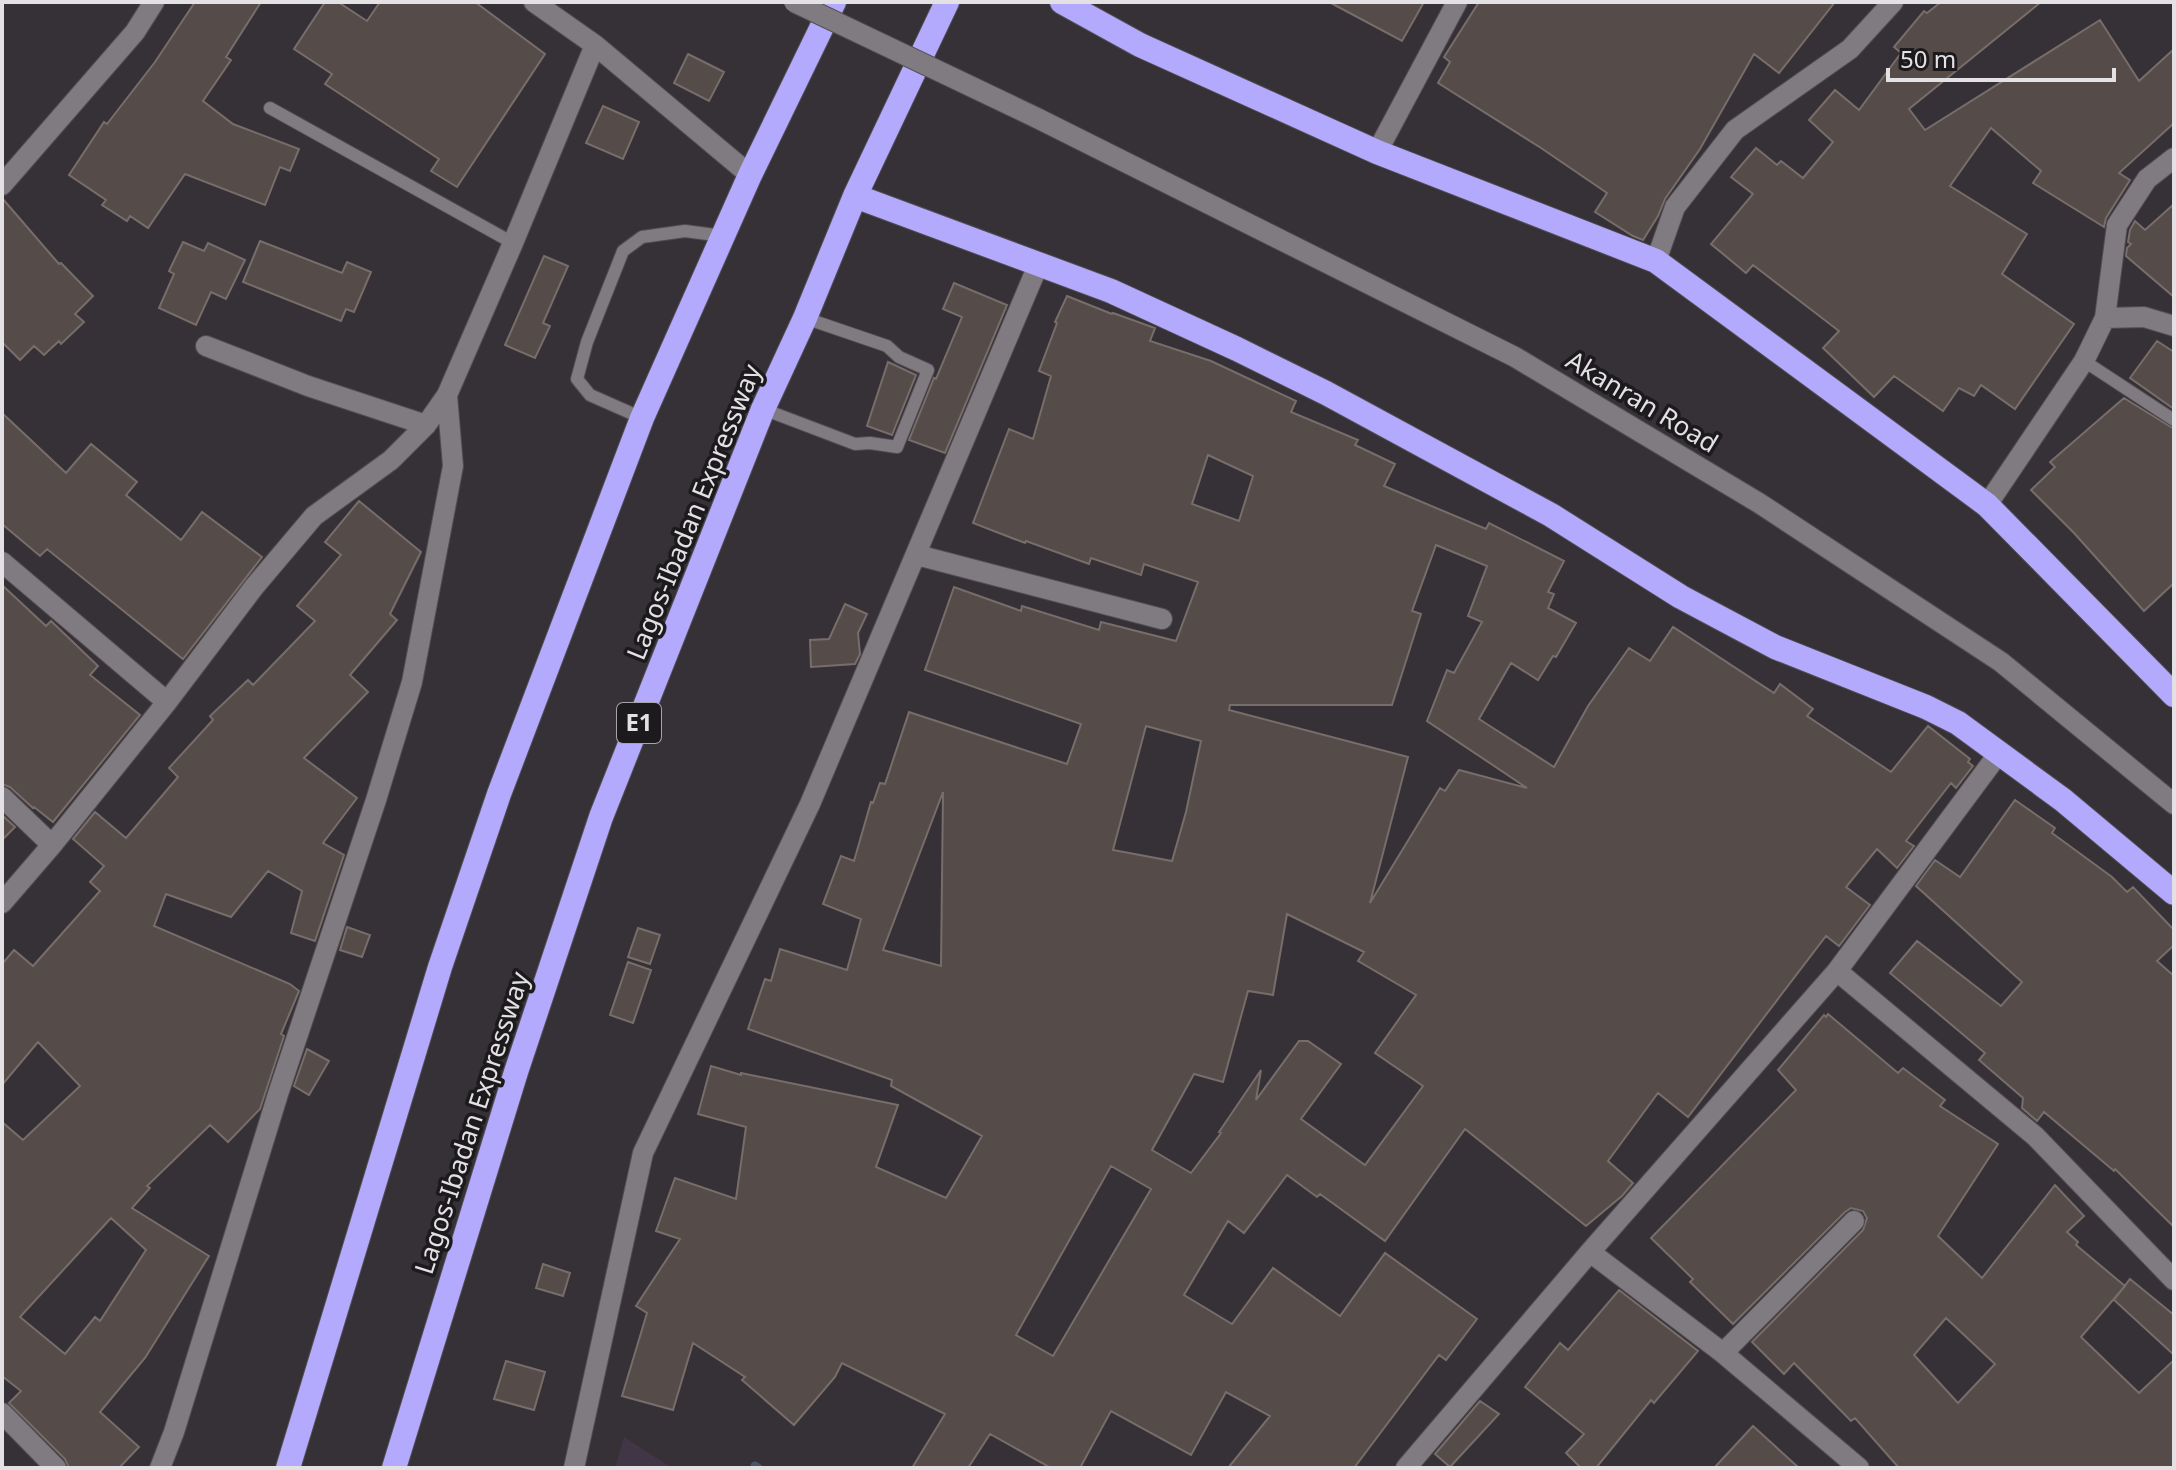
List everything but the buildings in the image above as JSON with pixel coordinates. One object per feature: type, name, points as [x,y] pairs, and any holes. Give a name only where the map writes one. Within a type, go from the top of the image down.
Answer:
[{"type":"highway","points":[[288,1468],[435,982],[499,794],[642,418],[750,175],[834,2]]},
{"type":"highway","name":"Lagos-Ibadan Expressway","points":[[394,1468],[512,1086],[601,817],[763,409],[805,318],[855,196],[947,2]]},
{"type":"highway","points":[[1062,2],[1140,45],[1377,152],[1656,261],[1987,505],[2174,695]]},
{"type":"highway","points":[[855,196],[1111,291],[1237,349],[1326,393],[1551,515],[1681,597],[1775,647],[1926,707],[1958,723],[2063,800],[2174,893]]},
{"type":"street","points":[[3,180],[135,32],[154,2]]},
{"type":"street","points":[[534,2],[595,45],[750,175]]},
{"type":"street","name":"Akanran Road","points":[[794,2],[1037,118],[1515,357],[1759,503],[2001,662],[2174,804]]},
{"type":"street","points":[[1377,152],[1457,2]]},
{"type":"street","points":[[1656,261],[1675,207],[1735,130],[1850,49],[1893,2]]},
{"type":"street","points":[[2,903],[52,845],[254,587],[314,516],[391,460],[426,425],[447,395],[595,45]]},
{"type":"street","points":[[1987,505],[2084,361],[2105,318],[2117,225],[2147,179],[2174,158]]},
{"type":"street","points":[[574,1468],[643,1153],[810,804],[1039,263]]},
{"type":"street","points":[[2105,318],[2144,317],[2174,326]]},
{"type":"street","points":[[206,346],[308,386],[426,425]]},
{"type":"street","points":[[160,1468],[179,1418],[278,1094],[412,682],[453,466],[447,395]]},
{"type":"street","points":[[917,555],[1162,619]]},
{"type":"street","points":[[2,562],[167,702]]},
{"type":"street","points":[[1406,1468],[1590,1252],[1837,971],[1999,753]]},
{"type":"street","points":[[2,797],[52,845]]},
{"type":"street","points":[[1837,971],[2035,1136],[2174,1280]]},
{"type":"street","points":[[1723,1353],[1854,1221]]},
{"type":"street","points":[[1590,1252],[1723,1353],[1859,1468]]},
{"type":"street","points":[[2,1413],[56,1468]]},
{"type":"lane","points":[[270,108],[513,243]]},
{"type":"lane","points":[[642,418],[590,395],[577,379],[587,342],[623,251],[642,237],[685,231],[723,236]]},
{"type":"lane","points":[[763,409],[855,444],[897,447],[928,370],[899,357],[887,346],[805,318]]},
{"type":"lane","points":[[2084,361],[2174,420]]},
{"type":"shaded area","points":[[624,1437],[672,1468],[615,1468]]}]
